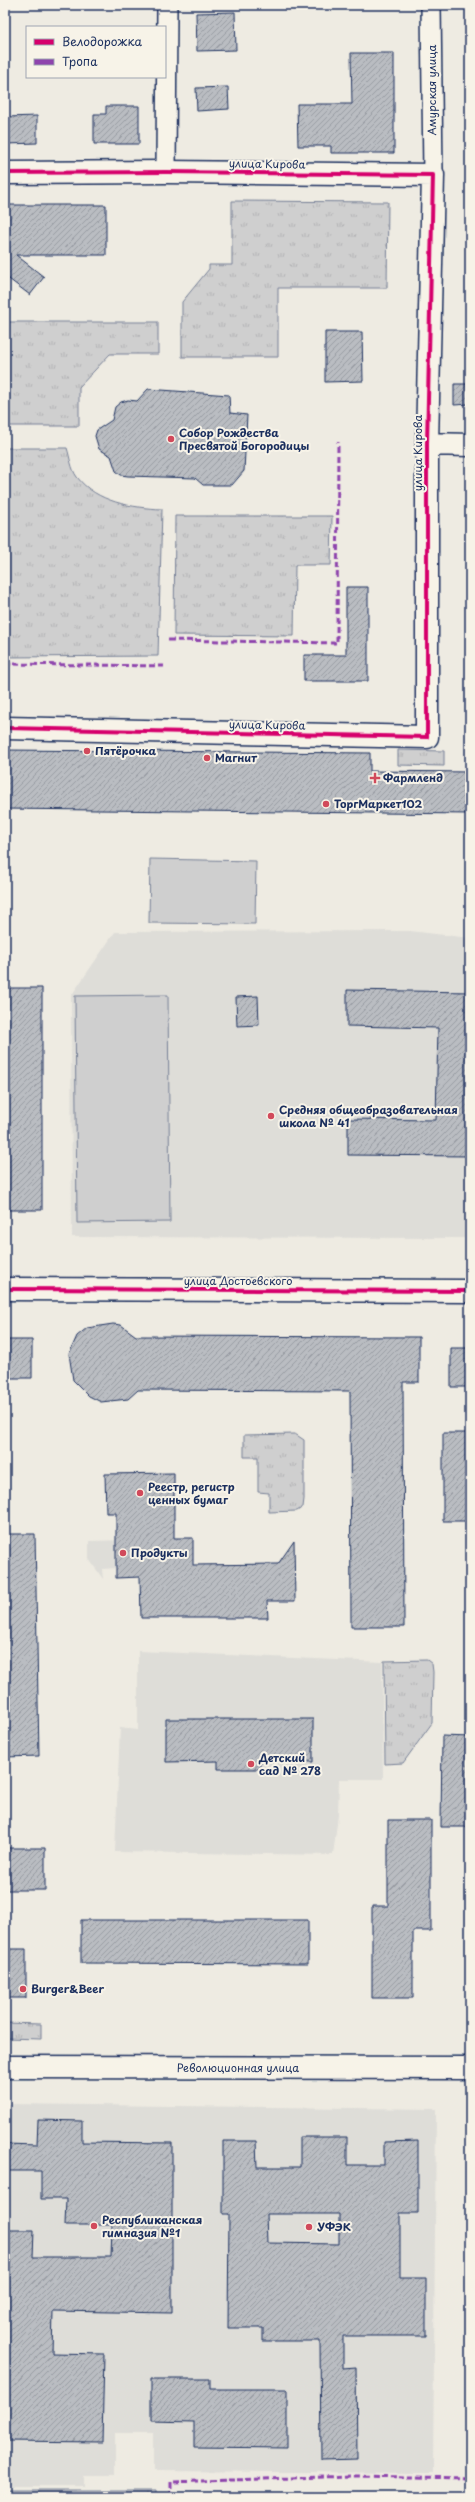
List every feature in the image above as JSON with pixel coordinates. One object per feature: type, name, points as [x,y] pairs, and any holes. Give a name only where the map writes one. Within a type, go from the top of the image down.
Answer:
[{"type":"street","points":[[166,172],[167,5]]},
{"type":"street","name":"Амурская улица","points":[[431,5],[433,175]]},
{"type":"street","name":"улица Кирова","points":[[5,173],[166,172],[433,175],[427,444],[427,737],[5,728]]},
{"type":"street","name":"улица Кирова","points":[[427,444],[470,445]]},
{"type":"street","name":"улица Достоевского","points":[[5,1289],[470,1291]]},
{"type":"street","name":"Революционная улица","points":[[5,2067],[470,2068]]},
{"type":"shaded area","name":"Средняя общеобразовательная школа № 41","points":[[410,931],[470,938],[470,1238],[72,1237],[71,996],[115,932]]},
{"type":"shaded area","points":[[131,1540],[131,1567],[102,1569],[103,1579],[89,1559],[89,1541]]},
{"type":"shaded area","name":"Детский сад № 278","points":[[138,1651],[382,1662],[383,1779],[339,1779],[338,1815],[333,1855],[115,1852],[120,1728],[138,1730]]},
{"type":"shaded area","name":"УФЭК","points":[[5,2104],[436,2109],[433,2473],[153,2471],[153,2433],[115,2433],[115,2475],[84,2475],[84,2486],[5,2486]]},
{"type":"green space","points":[[232,201],[388,202],[387,288],[278,288],[278,357],[182,357],[182,302],[209,269],[209,265],[232,265]]},
{"type":"green space","points":[[5,322],[158,322],[158,354],[110,354],[79,387],[79,426],[5,426]]},
{"type":"green space","points":[[5,448],[67,448],[75,474],[85,486],[94,492],[105,498],[127,505],[162,509],[158,656],[5,657]]},
{"type":"green space","points":[[175,516],[332,516],[331,565],[295,565],[294,636],[174,635]]},
{"type":"green space","points":[[398,750],[444,751],[444,766],[398,765]]},
{"type":"green space","points":[[150,859],[256,861],[255,924],[149,923]]},
{"type":"green space","points":[[168,995],[170,1222],[77,1223],[75,996]]},
{"type":"green space","points":[[295,1434],[304,1440],[303,1507],[297,1511],[269,1512],[269,1493],[258,1492],[258,1457],[244,1457],[244,1435]]},
{"type":"green space","points":[[427,1660],[432,1664],[433,1672],[432,1723],[403,1763],[385,1764],[384,1661]]},
{"type":"green space","points":[[5,2023],[41,2024],[41,2039],[5,2038]]},
{"type":"green space","points":[[5,2490],[157,2490],[157,2497],[5,2497]]},
{"type":"building","points":[[235,12],[236,50],[197,51],[196,13]]},
{"type":"building","points":[[351,53],[394,53],[394,153],[331,153],[331,146],[298,146],[297,104],[352,104]]},
{"type":"building","points":[[228,87],[229,109],[197,111],[196,88]]},
{"type":"building","points":[[106,106],[139,106],[139,144],[94,144],[94,114],[106,114]]},
{"type":"building","points":[[37,116],[37,143],[6,144],[6,117]]},
{"type":"building","points":[[5,205],[106,205],[106,255],[16,255],[44,277],[30,295],[5,276]]},
{"type":"building","points":[[325,332],[362,332],[363,381],[325,382]]},
{"type":"building","points":[[454,384],[470,384],[470,404],[454,405]]},
{"type":"building","name":"Собор Рождества Пресвятой Богородицы","points":[[148,389],[229,395],[230,413],[247,415],[244,471],[232,485],[203,485],[195,478],[128,476],[121,475],[116,471],[111,456],[99,449],[95,436],[97,430],[112,420],[115,407],[121,402],[128,400],[137,401]]},
{"type":"building","points":[[346,587],[368,587],[368,681],[304,681],[304,655],[346,655]]},
{"type":"building","points":[[5,750],[370,753],[370,771],[470,772],[470,814],[5,809]]},
{"type":"building","points":[[5,988],[42,988],[42,1210],[5,1210]]},
{"type":"building","points":[[347,990],[470,992],[470,1156],[348,1155],[348,1119],[436,1120],[438,1028],[347,1026]]},
{"type":"building","points":[[258,996],[259,1025],[237,1026],[236,997]]},
{"type":"building","points":[[113,1324],[121,1325],[136,1336],[419,1337],[419,1382],[403,1382],[404,1627],[351,1627],[350,1391],[138,1390],[128,1399],[101,1402],[89,1396],[73,1380],[69,1354],[77,1336],[87,1328]]},
{"type":"building","points":[[5,1340],[32,1340],[32,1378],[5,1378]]},
{"type":"building","points":[[451,1348],[470,1348],[470,1387],[451,1387]]},
{"type":"building","points":[[443,1433],[470,1433],[470,1521],[443,1521]]},
{"type":"building","points":[[174,1473],[174,1538],[193,1538],[193,1565],[278,1564],[294,1541],[295,1601],[267,1601],[268,1618],[141,1618],[140,1577],[116,1578],[116,1513],[106,1513],[105,1474]]},
{"type":"building","points":[[5,1534],[35,1534],[39,1756],[5,1757]]},
{"type":"building","points":[[166,1719],[313,1719],[313,1762],[260,1761],[260,1769],[218,1769],[218,1761],[166,1762]]},
{"type":"building","points":[[442,1736],[470,1737],[470,1827],[441,1827]]},
{"type":"building","points":[[388,1820],[431,1820],[431,1931],[413,1931],[413,1998],[372,1998],[372,1906],[388,1906]]},
{"type":"building","points":[[5,1848],[45,1848],[45,1890],[5,1890]]},
{"type":"building","points":[[81,1920],[308,1920],[308,1964],[81,1963]]},
{"type":"building","points":[[5,1949],[26,1949],[26,1998],[5,1998]]},
{"type":"building","name":"Республиканская гимназия №1","points":[[38,2120],[82,2121],[82,2142],[172,2143],[172,2313],[53,2311],[52,2353],[104,2354],[102,2442],[5,2441],[5,2230],[34,2230],[33,2257],[111,2257],[112,2225],[65,2225],[66,2199],[41,2199],[41,2171],[5,2171],[5,2144],[37,2145]]},
{"type":"building","points":[[300,2137],[347,2137],[347,2165],[384,2165],[384,2142],[418,2141],[418,2213],[400,2213],[400,2278],[426,2278],[426,2336],[343,2336],[343,2368],[356,2367],[357,2459],[321,2460],[320,2341],[263,2341],[263,2328],[228,2328],[229,2214],[223,2214],[223,2141],[256,2141],[257,2167],[300,2167]],"holes":[[[266,2214],[339,2214],[339,2244],[267,2243]]]},
{"type":"building","points":[[151,2379],[210,2379],[210,2389],[287,2389],[287,2448],[194,2447],[194,2422],[151,2421]]},
{"type":"marked path","points":[[168,640],[337,643],[338,442]]},
{"type":"marked path","points":[[5,664],[167,666]]},
{"type":"marked path","points":[[171,2497],[171,2482],[353,2476],[470,2478]]},
{"type":"cycle path","points":[[5,173],[166,172],[433,175],[427,444],[427,737],[5,728]]},
{"type":"cycle path","points":[[5,1289],[470,1291]]},
{"type":"place","name":"Собор Рождества Пресвятой Богородицы","points":[[171,439]]},
{"type":"place","name":"Пятёрочка","points":[[87,751]]},
{"type":"place","name":"Магнит","points":[[207,758]]},
{"type":"place","name":"Фармленд","points":[[375,778]]},
{"type":"place","name":"ТоргМаркет102","points":[[326,804]]},
{"type":"place","name":"Средняя общеобразовательная школа № 41","points":[[271,1116]]},
{"type":"place","name":"Реестр, регистр ценных бумаг","points":[[140,1493]]},
{"type":"place","name":"Продукты","points":[[123,1553]]},
{"type":"place","name":"Детский сад № 278","points":[[251,1764]]},
{"type":"place","name":"Burger&Beer","points":[[23,1989]]},
{"type":"place","name":"Республиканская гимназия №1","points":[[94,2226]]},
{"type":"place","name":"УФЭК","points":[[309,2227]]}]
